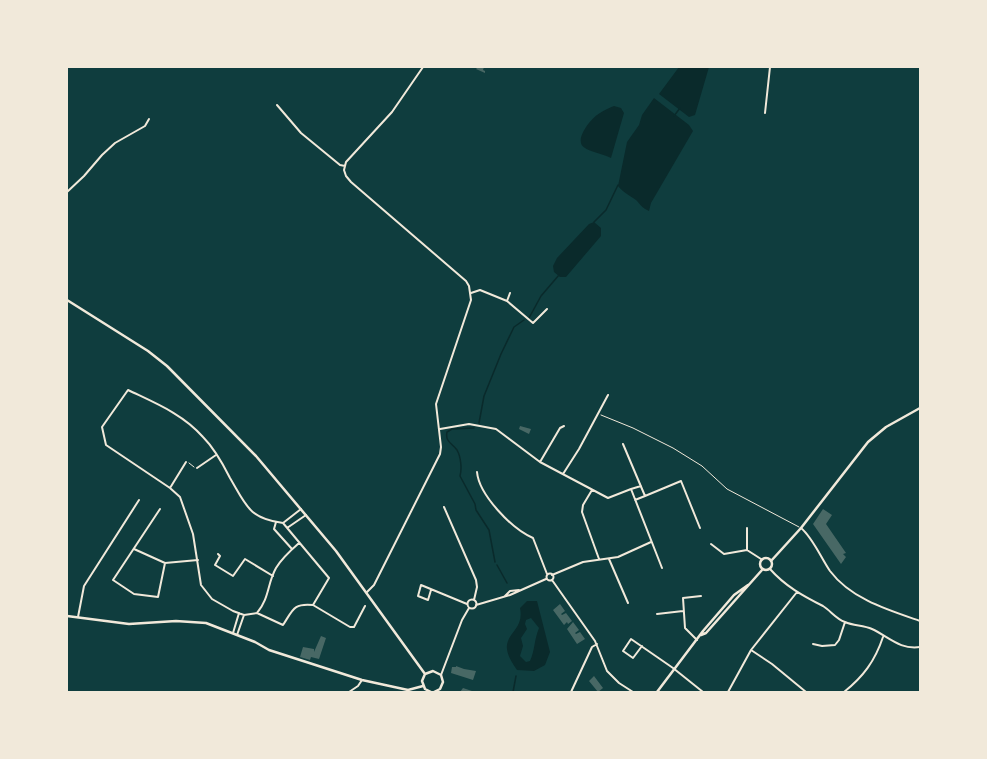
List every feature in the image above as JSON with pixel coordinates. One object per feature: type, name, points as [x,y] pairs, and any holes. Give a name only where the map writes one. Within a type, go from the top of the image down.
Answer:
[{"type":"street","points":[[367,592],[374,585],[434,469],[441,447],[440,429],[437,416],[438,395],[469,310],[471,294],[466,281],[351,182],[346,176],[345,166],[349,158],[392,112],[423,67]]},
{"type":"street","points":[[765,113],[770,67]]},
{"type":"street","points":[[277,105],[301,133],[340,165],[345,166]]},
{"type":"street","points":[[67,192],[115,143],[145,126],[149,119]]},
{"type":"street","points":[[471,294],[480,290],[507,301],[533,323],[547,309]]},
{"type":"street","points":[[507,301],[510,293]]},
{"type":"street","points":[[67,300],[153,355],[178,376],[225,423],[306,515],[367,592],[425,674]]},
{"type":"street","points":[[313,605],[330,578],[283,523],[254,514],[244,504],[216,455],[204,438],[180,416],[128,390],[102,426],[106,445],[170,488],[180,497],[193,534],[198,560],[199,577],[205,591],[220,605],[244,615],[257,613],[283,625],[297,606],[302,604],[313,605],[350,627],[354,627],[365,606]]},
{"type":"street","points":[[563,474],[580,449],[608,395]]},
{"type":"street","points":[[770,569],[772,566],[771,561],[801,528],[868,442],[886,427],[920,408]]},
{"type":"street","points":[[440,429],[469,424],[496,429],[540,462],[608,498],[641,486]]},
{"type":"street","points":[[540,462],[560,428],[564,426]]},
{"type":"street","points":[[623,444],[645,496]]},
{"type":"street","points":[[197,468],[216,455]]},
{"type":"street","points":[[170,488],[186,462]]},
{"type":"street","points":[[477,472],[481,487],[493,505],[524,533],[533,538],[547,574],[546,579]]},
{"type":"street","points":[[635,500],[681,481],[700,528]]},
{"type":"street","points":[[592,489],[582,512],[599,559]]},
{"type":"street","points":[[631,490],[662,568]]},
{"type":"street","points":[[78,617],[84,586],[139,500]]},
{"type":"street","points":[[444,507],[476,580],[477,587],[474,600],[476,605]]},
{"type":"street","points":[[160,509],[113,580],[134,594],[158,597],[165,563]]},
{"type":"street","points":[[283,523],[301,509]]},
{"type":"street","points":[[287,528],[306,515]]},
{"type":"street","points":[[276,522],[274,529],[292,549]]},
{"type":"street","points":[[747,528],[747,550]]},
{"type":"street","points":[[801,528],[838,580],[868,601],[920,621]]},
{"type":"street","points":[[547,574],[552,575],[583,562],[609,559],[651,542]]},
{"type":"street","points":[[257,613],[263,605],[280,561],[299,543]]},
{"type":"street","points":[[711,544],[724,554],[747,550],[762,559],[767,558],[771,561]]},
{"type":"street","points":[[134,549],[165,563],[198,560]]},
{"type":"street","points":[[218,554],[220,556],[215,565],[233,576],[245,559],[273,576]]},
{"type":"street","points":[[609,559],[628,603]]},
{"type":"street","points":[[762,559],[759,564],[762,570]]},
{"type":"street","points":[[657,692],[673,668],[731,598],[741,588],[748,585],[762,570],[770,569],[796,592],[822,606],[846,622],[864,626],[879,633],[883,637],[904,646],[920,647]]},
{"type":"street","points":[[552,575],[552,580],[597,644],[607,671],[619,683],[633,692]]},
{"type":"street","points":[[504,596],[512,595],[546,579],[552,580]]},
{"type":"street","points":[[431,590],[428,600],[418,596],[421,586],[467,604],[469,608]]},
{"type":"street","points":[[469,608],[474,608],[476,605],[488,603],[504,596],[510,591],[520,590]]},
{"type":"street","points":[[728,692],[751,650],[796,592]]},
{"type":"street","points":[[697,640],[685,628],[683,598],[701,596]]},
{"type":"street","points":[[467,604],[469,600],[474,600]]},
{"type":"street","points":[[440,690],[443,682],[441,675],[462,620],[469,608]]},
{"type":"street","points":[[657,614],[684,610]]},
{"type":"street","points":[[232,633],[239,613]]},
{"type":"street","points":[[237,635],[244,615]]},
{"type":"street","points":[[67,616],[129,624],[206,623],[237,635],[268,650],[362,680],[408,690],[423,686],[432,692],[440,690],[443,692]]},
{"type":"street","points":[[813,644],[822,646],[835,645],[839,640],[846,622]]},
{"type":"street","points":[[844,692],[869,668],[883,637]]},
{"type":"street","points":[[642,646],[633,658],[623,651],[631,639],[642,646],[673,668],[703,692]]},
{"type":"street","points":[[571,692],[592,647],[597,644]]},
{"type":"street","points":[[751,650],[772,664],[806,692]]},
{"type":"street","points":[[423,686],[423,677],[425,674],[433,671],[441,675]]},
{"type":"street","points":[[349,692],[358,686],[362,680]]},
{"type":"path","points":[[598,414],[633,428],[673,448],[702,466],[727,489],[801,528]]},
{"type":"path","points":[[186,462],[197,468]]},
{"type":"water","points":[[679,67],[709,67],[695,115],[689,117],[659,94]]},
{"type":"water","points":[[654,98],[689,125],[693,131],[651,203],[649,211],[643,208],[636,200],[618,186],[627,142],[639,125],[642,115]]},
{"type":"water","points":[[614,106],[621,108],[624,113],[611,158],[585,148],[582,145],[581,140],[585,129],[592,119],[603,111]]},
{"type":"water","points":[[594,222],[601,228],[601,236],[566,277],[560,277],[554,272],[553,266],[557,258],[589,224]]},
{"type":"water","points":[[527,601],[537,601],[550,652],[545,665],[534,671],[517,670],[507,649],[508,642],[518,625],[520,608]],"holes":[[[531,618],[539,628],[532,657],[530,661],[526,662],[520,656],[523,646],[521,638],[527,629],[525,624],[526,620]]]},
{"type":"building","points":[[478,67],[484,67],[483,70],[485,73],[476,69]]},
{"type":"building","points":[[520,426],[531,429],[529,434],[519,429]]},
{"type":"building","points":[[823,509],[832,515],[826,524],[846,553],[843,554],[846,557],[841,564],[813,524]]},
{"type":"building","points":[[560,604],[565,611],[561,614],[566,613],[572,621],[568,624],[567,622],[564,625],[553,610]]},
{"type":"building","points":[[573,622],[579,630],[575,633],[580,632],[585,639],[577,644],[567,629]]},
{"type":"building","points":[[321,636],[326,638],[319,659],[311,657],[310,660],[300,657],[303,647],[314,649],[314,652]]},
{"type":"building","points":[[456,666],[476,671],[473,680],[451,673],[452,667]]},
{"type":"building","points":[[594,676],[603,688],[598,692],[589,681]]},
{"type":"building","points":[[463,688],[472,691],[460,692]]},
{"type":"waterway","points":[[674,116],[680,108]]},
{"type":"waterway","points":[[594,222],[606,210],[618,185]]},
{"type":"waterway","points":[[529,318],[541,296],[559,275]]},
{"type":"waterway","points":[[479,423],[484,396],[501,354],[514,327],[524,320]]},
{"type":"waterway","points":[[474,428],[452,429],[447,432],[447,438],[457,450],[461,463],[460,476],[475,504],[476,510],[489,530],[495,562]]},
{"type":"waterway","points":[[497,565],[507,583]]},
{"type":"waterway","points":[[513,692],[516,676]]}]
